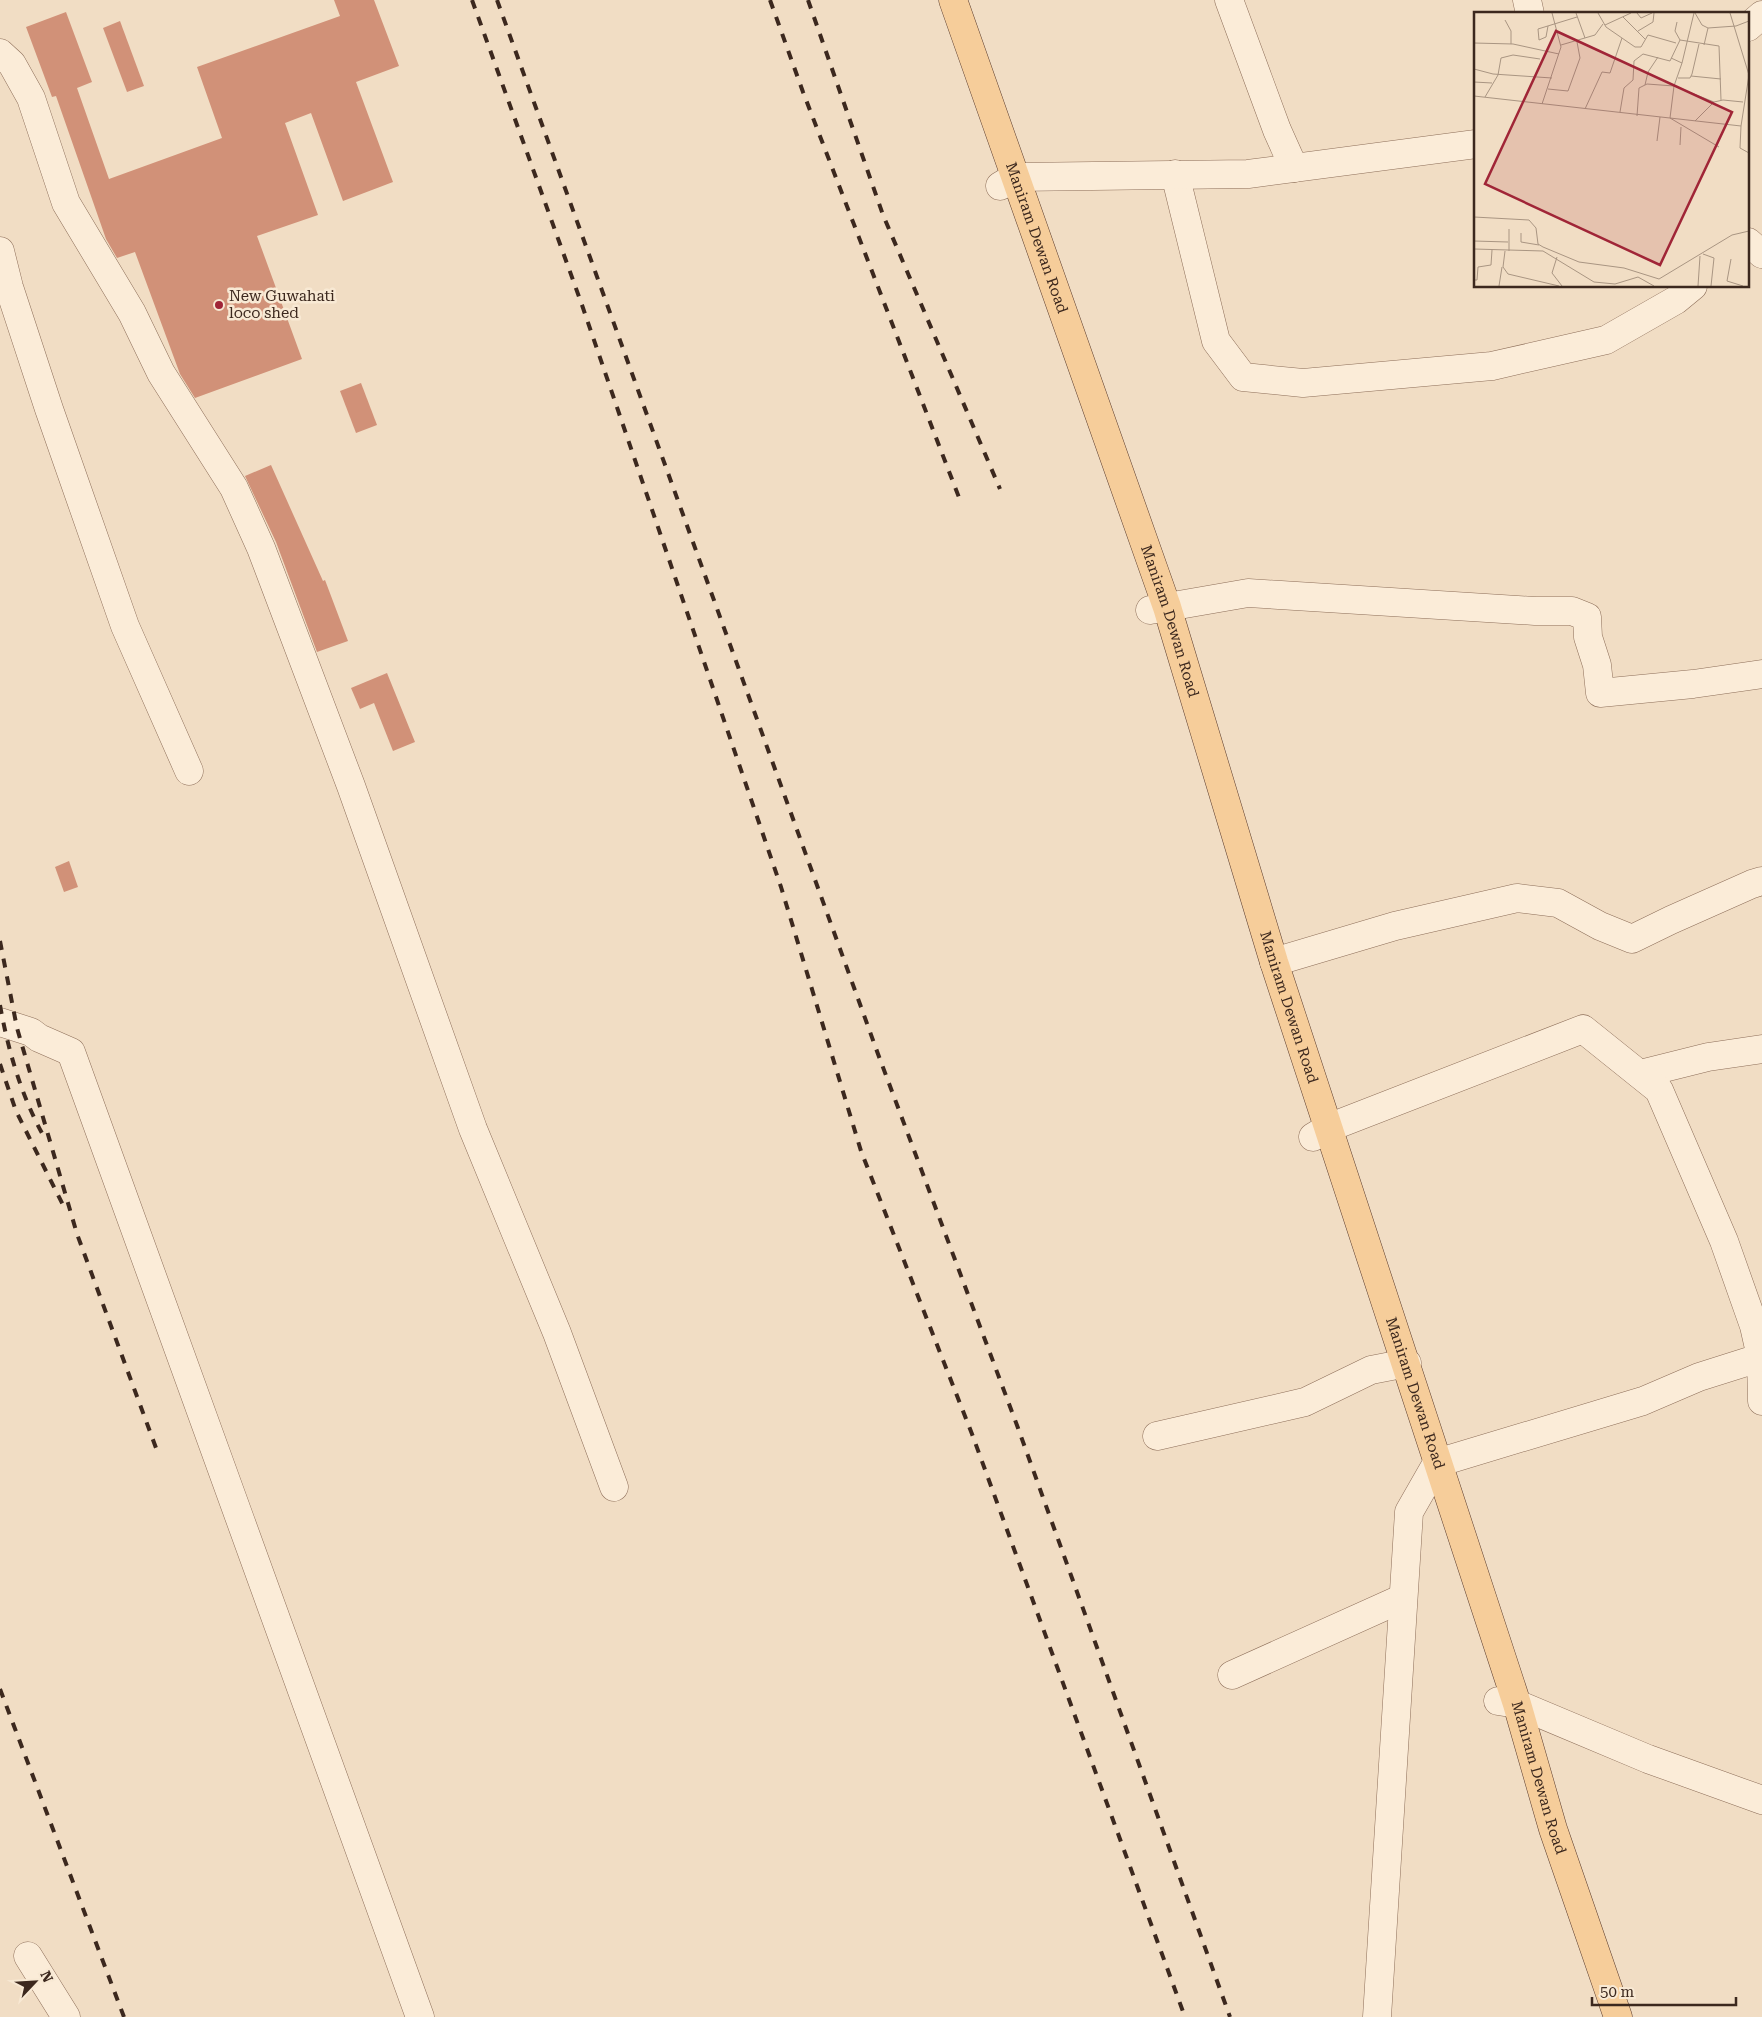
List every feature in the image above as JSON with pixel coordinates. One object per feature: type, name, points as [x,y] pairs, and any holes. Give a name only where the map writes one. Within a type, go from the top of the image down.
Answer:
[{"type":"main road","name":"Maniram Dewan Road","points":[[936,0],[1008,182],[1158,608],[1274,962],[1321,1132],[1432,1473],[1508,1702],[1618,2017]]},
{"type":"main road","name":"Maniram Dewan Road","points":[[953,0],[1008,182]]},
{"type":"main road","name":"Maniram Dewan Road","points":[[1202,747],[1258,970],[1321,1132]]},
{"type":"main road","name":"Maniram Dewan Road","points":[[1508,1702],[1538,1838],[1600,2017]]},
{"type":"street","points":[[1228,0],[1277,130],[1294,168]]},
{"type":"street","points":[[1750,25],[1762,15]]},
{"type":"street","points":[[0,53],[12,64],[31,98],[66,203],[132,313],[162,373],[234,488],[261,548],[351,786],[473,1129],[557,1333],[614,1487]]},
{"type":"street","points":[[1008,182],[1175,174],[1248,174],[1474,144]]},
{"type":"street","points":[[1175,174],[1216,341],[1243,376],[1303,382],[1492,366],[1606,340],[1676,300],[1691,288]]},
{"type":"street","points":[[1750,244],[1762,254]]},
{"type":"street","points":[[0,251],[9,287],[49,409],[125,626],[189,771]]},
{"type":"street","points":[[1158,608],[1248,593],[1535,611],[1572,610],[1587,617],[1588,637],[1597,665],[1600,693],[1693,684],[1762,674]]},
{"type":"street","points":[[1274,962],[1395,926],[1517,898],[1558,903],[1600,926],[1632,939],[1762,881]]},
{"type":"street","points":[[0,1022],[30,1032],[71,1052],[420,2017]]},
{"type":"street","points":[[1321,1132],[1583,1029],[1659,1090],[1724,1242],[1754,1326],[1761,1357],[1762,1401]]},
{"type":"street","points":[[1640,1074],[1708,1057],[1762,1049]]},
{"type":"street","points":[[1377,2017],[1408,1512],[1432,1473],[1643,1402],[1699,1377],[1761,1357]]},
{"type":"street","points":[[1157,1436],[1305,1402],[1372,1370],[1398,1365]]},
{"type":"street","points":[[1232,1675],[1404,1598]]},
{"type":"street","points":[[1508,1702],[1648,1759],[1762,1800]]},
{"type":"street","points":[[28,1956],[66,2017]]},
{"type":"building","points":[[334,0],[374,0],[399,66],[356,82],[393,182],[343,201],[311,113],[285,123],[318,215],[257,236],[302,359],[195,398],[180,374],[135,252],[117,258],[106,239],[56,96],[52,97],[26,27],[66,12],[92,82],[77,88],[109,179],[222,138],[197,67],[340,16]]},
{"type":"building","points":[[120,21],[144,86],[127,92],[103,28]]},
{"type":"building","points":[[361,383],[377,425],[356,433],[340,391]]},
{"type":"building","points":[[271,465],[323,581],[325,580],[348,641],[317,652],[276,542],[245,476]]},
{"type":"building","points":[[387,673],[415,742],[393,751],[374,703],[360,709],[351,688]]},
{"type":"building","points":[[69,861],[78,887],[64,892],[55,867]]},
{"type":"railway","points":[[472,0],[582,305],[781,887],[861,1151],[972,1434],[1185,2017]]},
{"type":"railway","points":[[497,0],[878,1054],[1018,1428],[1230,2017]]},
{"type":"railway","points":[[770,0],[803,92],[960,500]]},
{"type":"railway","points":[[808,0],[883,215],[1000,489]]},
{"type":"railway","points":[[0,941],[17,1028],[77,1234],[159,1456]]},
{"type":"railway","points":[[0,1005],[16,1072],[28,1104],[43,1135]]},
{"type":"railway","points":[[0,1064],[16,1111],[64,1207]]},
{"type":"railway","points":[[0,1689],[124,2017]]},
{"type":"place","name":"New Guwahati loco shed","points":[[219,305]]}]
